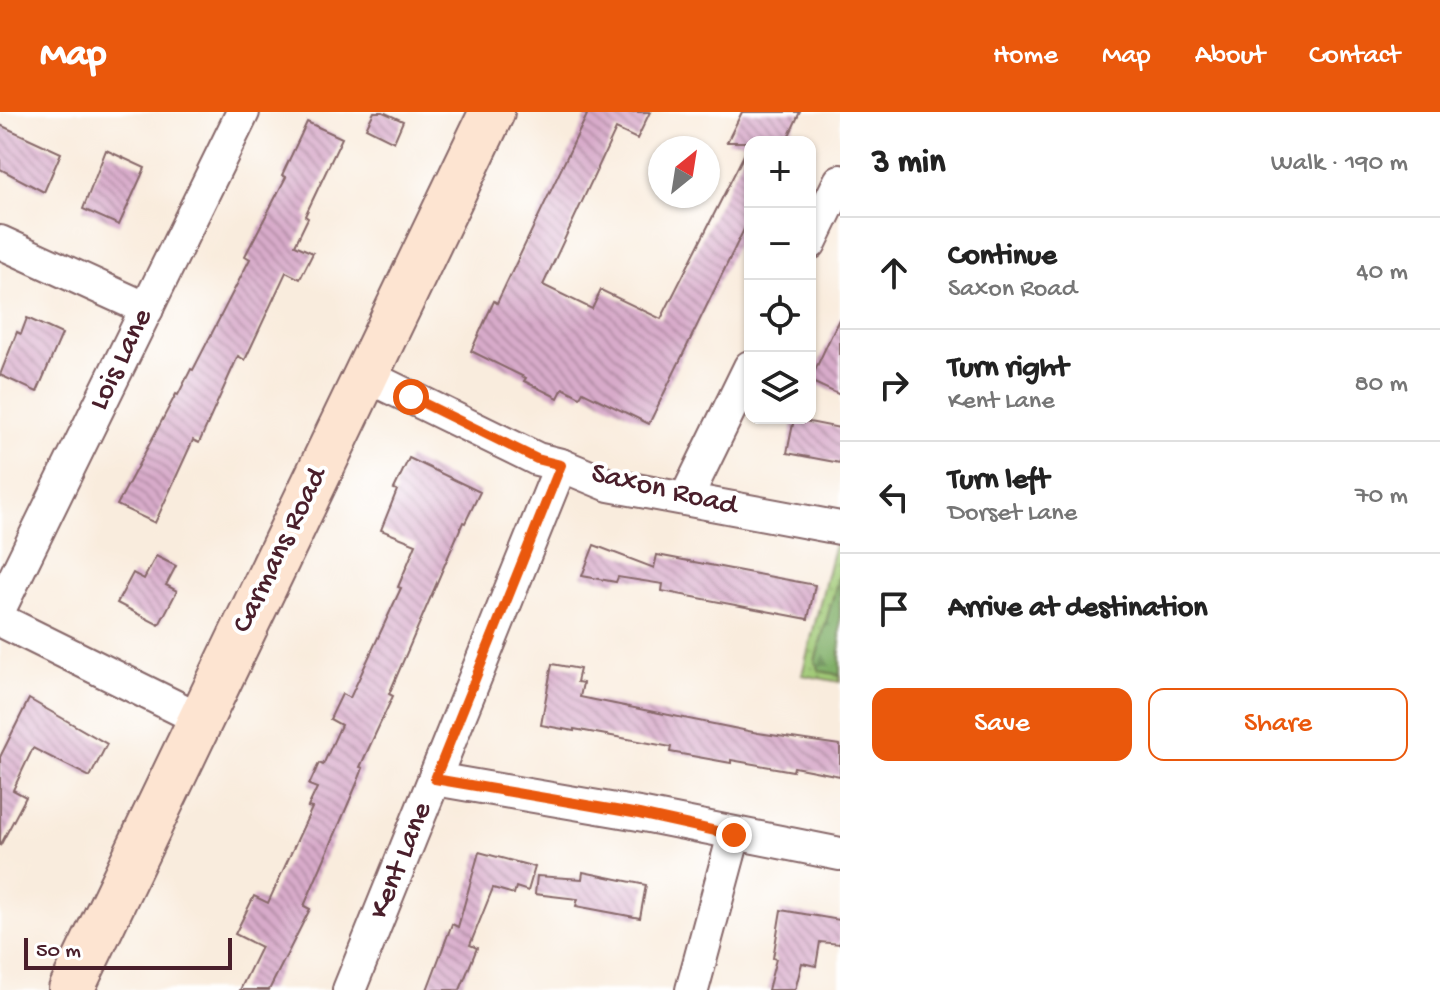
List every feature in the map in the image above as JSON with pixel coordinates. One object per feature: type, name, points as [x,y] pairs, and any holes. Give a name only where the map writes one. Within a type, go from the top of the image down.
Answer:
[{"type":"street","name":"Lois Lane","points":[[0,608],[243,112]]},
{"type":"street","name":"Carmans Road","points":[[71,990],[492,112]]},
{"type":"street","points":[[816,231],[840,181]]},
{"type":"street","points":[[0,242],[147,309]]},
{"type":"street","name":"Saxon Road","points":[[365,375],[537,459],[561,465],[609,485],[840,528]]},
{"type":"street","points":[[686,498],[744,379]]},
{"type":"street","name":"Kent Lane","points":[[349,990],[561,465]]},
{"type":"street","points":[[0,620],[200,719]]},
{"type":"street","points":[[435,779],[639,814],[840,854]]},
{"type":"street","points":[[692,990],[734,835]]},
{"type":"green space","points":[[835,543],[840,544],[840,682],[802,675]]},
{"type":"green space","points":[[840,572],[840,675],[820,671],[815,661]]},
{"type":"building","points":[[374,112],[383,112],[403,121],[394,142],[366,128]]},
{"type":"building","points":[[581,112],[650,112],[637,139],[616,129],[543,285],[592,309],[601,290],[661,319],[717,208],[720,208],[744,155],[744,229],[649,424],[583,392],[580,397],[563,388],[558,398],[471,351],[587,115]]},
{"type":"building","points":[[742,112],[800,112],[789,136],[744,136],[744,142],[727,142]]},
{"type":"building","points":[[307,122],[342,138],[305,216],[308,218],[295,245],[313,253],[300,279],[286,272],[245,360],[238,356],[199,443],[193,440],[155,523],[117,505],[176,394],[193,370],[250,259],[245,256],[286,177],[282,175]]},
{"type":"building","points":[[0,125],[61,153],[44,192],[0,169]]},
{"type":"building","points":[[106,150],[145,168],[119,225],[83,209]]},
{"type":"building","points":[[840,317],[840,395],[816,384],[816,368]]},
{"type":"building","points":[[27,318],[62,334],[37,392],[0,375],[17,332],[21,334]]},
{"type":"building","points":[[816,423],[840,428],[840,463],[787,453],[793,424]]},
{"type":"building","points":[[409,458],[480,492],[463,522],[389,694],[393,696],[360,767],[363,768],[358,781],[304,906],[310,909],[269,990],[240,990],[261,947],[235,934],[254,896],[268,903],[312,808],[308,807],[317,788],[309,785],[319,763],[323,765],[341,725],[330,719],[342,694],[350,698],[401,588],[398,587],[416,544],[381,530],[397,490],[394,489]]},
{"type":"building","points":[[594,545],[654,568],[657,555],[815,585],[808,619],[662,591],[663,584],[618,577],[616,582],[582,576]]},
{"type":"building","points":[[156,556],[176,566],[166,585],[177,591],[159,625],[117,603],[133,573],[144,579]]},
{"type":"building","points":[[552,664],[580,669],[577,682],[583,683],[580,697],[758,733],[840,745],[840,776],[794,767],[793,771],[731,760],[731,763],[670,752],[671,747],[541,725]]},
{"type":"building","points":[[29,699],[107,744],[90,777],[33,748],[13,790],[26,797],[0,846],[0,757]]},
{"type":"building","points":[[479,852],[535,867],[528,891],[516,887],[514,894],[493,888],[470,945],[477,948],[460,990],[427,990],[452,924],[458,927]]},
{"type":"building","points":[[583,872],[646,885],[640,918],[576,906],[578,899],[535,894],[537,876],[582,879]]},
{"type":"building","points":[[781,910],[840,920],[840,944],[820,942],[816,966],[802,963],[795,990],[768,990],[776,959],[773,958]]},
{"type":"route","points":[[411,397],[537,459],[561,465],[435,779],[639,814],[734,835]]}]
